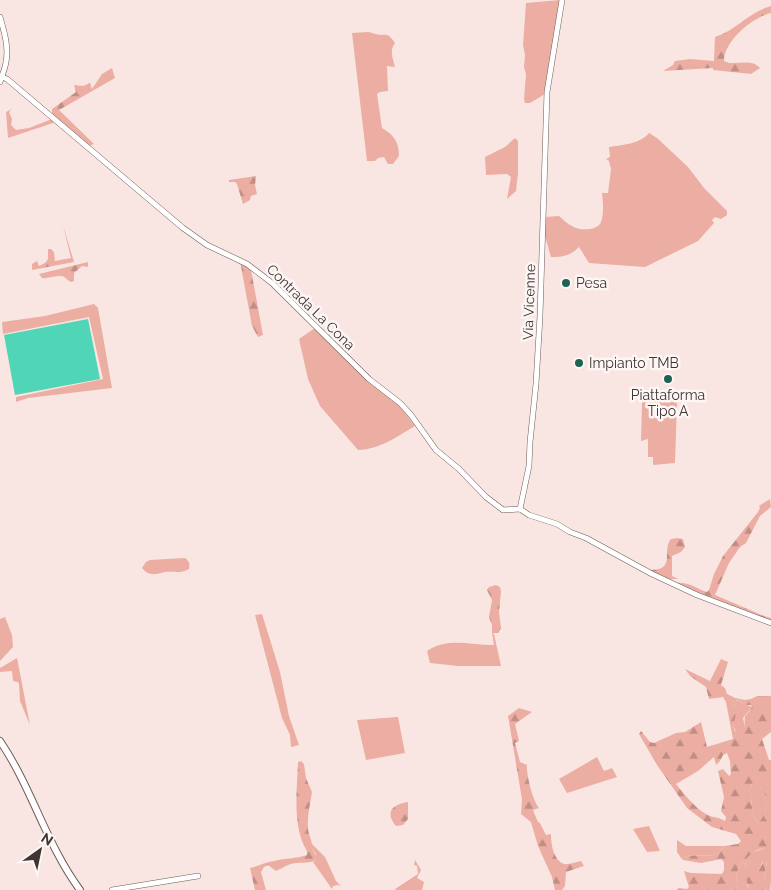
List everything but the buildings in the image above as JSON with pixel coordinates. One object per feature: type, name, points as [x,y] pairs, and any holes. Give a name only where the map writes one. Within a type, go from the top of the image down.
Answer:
[{"type":"main road","points":[[0,741],[36,807],[51,844],[80,890]]},
{"type":"street","name":"Via Vicenne","points":[[520,509],[529,466],[536,384],[547,93],[562,0]]},
{"type":"street","points":[[0,17],[4,30],[7,55],[6,64],[0,78]]},
{"type":"street","name":"Contrada La Cona","points":[[0,78],[71,132],[183,228],[207,245],[247,264],[272,283],[369,380],[400,403],[436,450],[459,469],[486,497],[503,510],[520,509],[529,515],[557,524],[652,574],[771,623]]},
{"type":"street","points":[[112,890],[198,876]]},
{"type":"green space","points":[[560,0],[545,94],[530,103],[525,103],[526,74],[523,45],[526,3]]},
{"type":"green space","points":[[771,6],[771,13],[756,19],[741,31],[734,38],[725,53],[724,61],[728,63],[752,63],[760,68],[751,74],[713,70],[713,68],[663,71],[673,65],[675,61],[690,59],[714,61],[715,37],[730,30],[755,13]]},
{"type":"green space","points":[[368,32],[388,35],[395,43],[392,52],[395,67],[387,66],[388,91],[377,94],[382,128],[393,136],[398,147],[399,156],[393,164],[388,164],[384,157],[378,158],[375,161],[367,161],[352,33]]},
{"type":"green space","points":[[112,68],[115,78],[59,110],[94,144],[89,146],[52,114],[52,109],[76,92],[74,85],[83,86],[90,83],[92,89],[102,74]]},
{"type":"green space","points":[[12,109],[9,112],[12,119],[11,125],[16,130],[29,128],[52,119],[56,122],[8,138],[6,112]]},
{"type":"green space","points":[[649,133],[688,167],[704,188],[727,211],[727,215],[721,219],[715,217],[712,220],[714,223],[698,241],[645,267],[589,263],[579,247],[566,255],[551,257],[545,236],[545,217],[559,216],[568,224],[579,229],[592,229],[599,225],[603,211],[602,193],[608,193],[611,169],[609,161],[606,159],[610,157],[609,147],[636,142]]},
{"type":"green space","points":[[515,138],[518,141],[516,191],[507,199],[511,177],[507,174],[486,175],[485,157],[505,147]]},
{"type":"green space","points":[[256,176],[257,194],[251,196],[250,200],[243,204],[237,184],[229,182],[229,180]]},
{"type":"green space","points":[[63,225],[74,262],[32,270],[32,264],[37,261],[39,266],[45,263],[48,259],[48,249],[54,252],[55,261],[71,258]]},
{"type":"green space","points":[[240,261],[251,270],[263,335],[258,337],[252,326]]},
{"type":"green space","points":[[88,262],[88,267],[82,266],[74,273],[74,281],[71,282],[62,276],[42,278],[39,274]]},
{"type":"green space","points":[[94,304],[98,308],[112,388],[28,398],[16,402],[16,397],[103,379],[89,317],[3,334],[2,322],[45,316]]},
{"type":"green space","points":[[315,328],[400,406],[415,426],[381,445],[358,450],[320,406],[308,379],[299,339]]},
{"type":"green space","points":[[677,401],[675,463],[653,465],[653,457],[648,457],[648,439],[641,441],[642,402]]},
{"type":"green space","points":[[770,499],[771,507],[760,516],[746,543],[740,547],[729,563],[715,595],[771,618],[771,621],[675,583],[688,584],[707,592],[723,556],[758,512],[759,506]]},
{"type":"green space","points":[[671,539],[683,539],[685,547],[681,552],[672,556],[672,576],[678,579],[669,579],[650,570],[663,567],[667,559],[668,544]]},
{"type":"green space","points":[[185,558],[189,562],[189,569],[183,571],[153,574],[147,573],[142,568],[150,560]]},
{"type":"green space","points":[[496,585],[500,587],[501,591],[499,612],[501,628],[498,633],[492,633],[489,617],[492,600],[487,590],[489,587]]},
{"type":"green space","points":[[262,614],[280,672],[289,716],[299,745],[291,747],[290,735],[282,718],[255,615]]},
{"type":"green space","points":[[5,617],[12,635],[13,647],[0,661],[0,619]]},
{"type":"green space","points":[[492,633],[494,634],[501,666],[458,666],[430,663],[427,651],[435,647],[451,643],[494,645]]},
{"type":"green space","points":[[17,658],[30,725],[20,701],[19,684],[13,681],[12,671],[0,672],[0,668]]},
{"type":"green space","points":[[721,659],[728,662],[721,685],[725,688],[727,694],[745,700],[757,696],[771,696],[771,732],[762,739],[769,760],[771,760],[771,849],[757,850],[746,860],[748,868],[755,867],[756,872],[758,872],[765,858],[767,860],[764,880],[766,882],[771,881],[770,890],[750,890],[747,884],[744,862],[738,871],[738,890],[676,890],[689,887],[684,871],[722,874],[724,870],[724,862],[721,859],[701,863],[681,858],[716,854],[724,846],[738,844],[741,841],[736,834],[712,827],[687,808],[657,765],[639,734],[641,731],[650,742],[654,743],[676,733],[685,732],[701,722],[707,747],[733,739],[726,702],[723,697],[709,699],[706,687],[690,676],[685,669],[710,681]],"holes":[[[740,700],[744,705],[751,705],[752,707],[746,716],[745,727],[741,732],[735,731],[733,726],[736,714],[734,703]],[[727,753],[731,774],[729,776],[723,769],[718,771],[724,797],[721,811],[726,817],[725,821],[702,811],[676,784],[698,771],[714,757],[716,765],[723,755]],[[752,783],[760,787],[766,800],[764,815],[758,823],[753,809]]]},
{"type":"green space","points":[[740,700],[742,703],[752,707],[743,718],[745,727],[743,731],[737,733],[733,726],[734,703]]},
{"type":"green space","points":[[519,708],[532,712],[515,724],[519,741],[515,743],[520,762],[527,765],[530,787],[539,808],[533,810],[546,835],[551,834],[552,846],[557,859],[564,864],[581,861],[584,866],[566,872],[565,886],[562,890],[555,890],[531,822],[521,814],[522,799],[508,716]]},
{"type":"green space","points":[[398,717],[405,753],[366,760],[357,720]]},
{"type":"green space","points":[[597,757],[604,771],[612,768],[617,777],[567,793],[559,779]]},
{"type":"green space","points":[[301,761],[304,764],[306,778],[312,792],[308,815],[308,829],[312,849],[317,857],[316,860],[290,864],[276,871],[268,865],[261,872],[266,890],[255,890],[250,868],[282,859],[307,855],[299,831],[296,808],[298,762]]},
{"type":"green space","points":[[752,783],[763,791],[766,800],[764,816],[758,823],[752,804]]},
{"type":"green space","points":[[408,802],[408,819],[403,825],[396,826],[391,817],[392,810],[398,805]]},
{"type":"green space","points":[[649,826],[660,851],[647,852],[633,829]]},
{"type":"green space","points":[[677,840],[686,846],[724,846],[716,854],[681,858],[677,852]]},
{"type":"green space","points":[[312,844],[325,857],[336,881],[341,886],[333,886],[332,889],[313,862],[316,860],[316,854],[312,849]]},
{"type":"green space","points":[[767,847],[771,849],[771,881],[766,883],[764,880],[767,861],[763,861],[758,872],[755,872],[755,870],[748,868],[746,860],[751,853]]},
{"type":"green space","points":[[415,860],[421,870],[417,878],[424,882],[422,890],[396,890],[418,874],[417,866],[414,865]]},
{"type":"green space","points":[[744,862],[747,871],[747,886],[750,890],[738,890],[738,871]]},
{"type":"shaded area","points":[[88,319],[100,379],[15,395],[4,335]]},
{"type":"place","name":"Pesa","points":[[566,283]]},
{"type":"place","name":"Impianto TMB","points":[[579,363]]},
{"type":"place","name":"Piattaforma Tipo A","points":[[668,379]]}]
